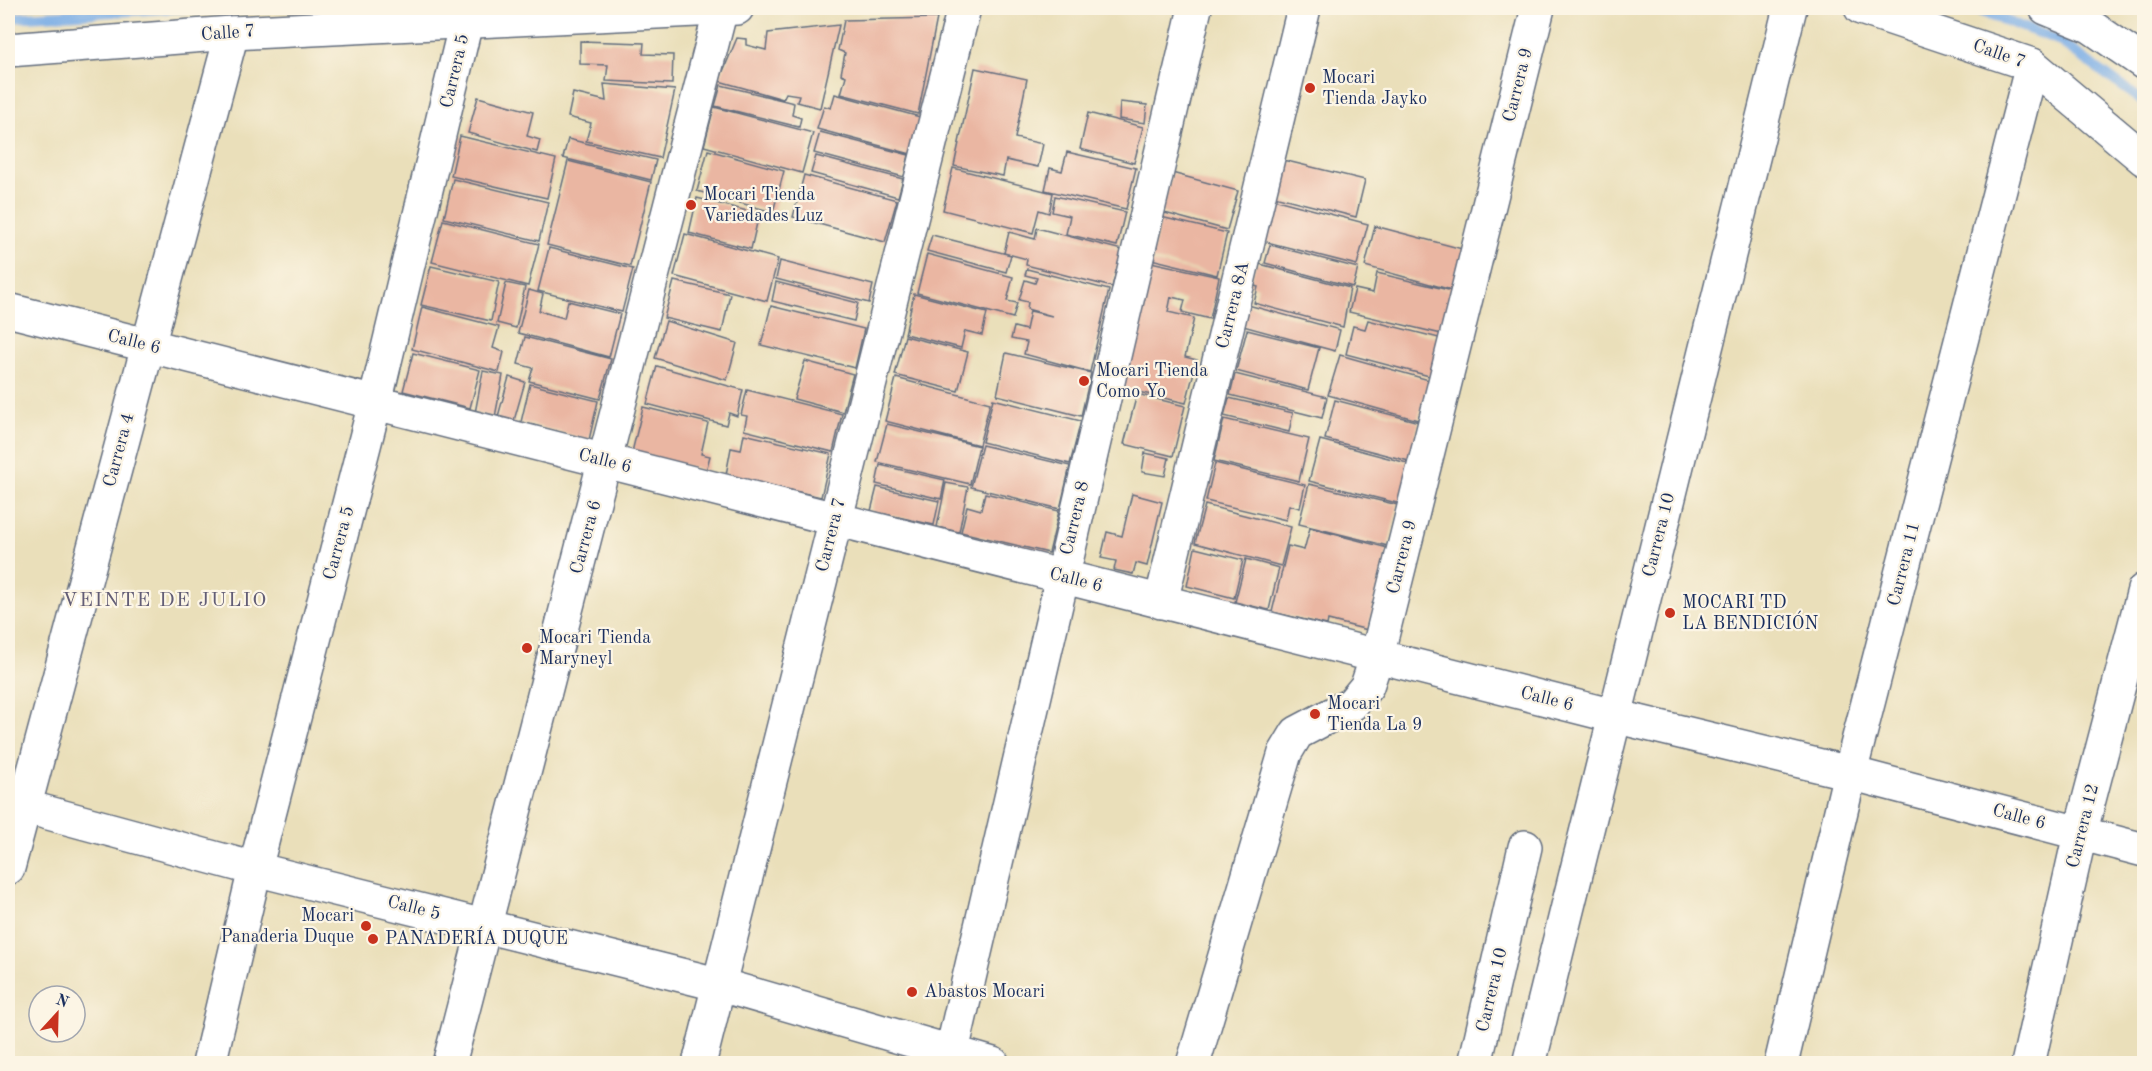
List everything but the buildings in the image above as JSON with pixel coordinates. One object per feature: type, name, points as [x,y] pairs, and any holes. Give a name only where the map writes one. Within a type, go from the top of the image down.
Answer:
[{"type":"street","name":"Calle 7","points":[[8,50],[232,33],[729,8]]},
{"type":"street","name":"Carrera 6","points":[[448,1064],[606,461],[729,8]]},
{"type":"street","name":"Carrera 7","points":[[699,1064],[717,984],[964,8]]},
{"type":"street","name":"Carrera 8","points":[[950,1058],[1195,8]]},
{"type":"street","name":"Carrera 8A","points":[[1161,602],[1304,8]]},
{"type":"street","name":"Carrera 9","points":[[1194,1064],[1285,753],[1297,733],[1352,704],[1367,686],[1377,656],[1538,8]]},
{"type":"street","name":"Carrera 10","points":[[1529,1064],[1791,8]]},
{"type":"street","name":"Calle 7","points":[[1861,8],[2032,65],[2145,159]]},
{"type":"street","points":[[2046,8],[2090,26],[2145,63]]},
{"type":"street","name":"Carrera 5","points":[[209,1064],[255,869],[375,403],[466,22]]},
{"type":"street","name":"Carrera 4","points":[[8,868],[15,803],[148,346],[232,33]]},
{"type":"street","name":"Carrera 11","points":[[1781,1064],[1850,772],[2032,65]]},
{"type":"street","name":"Calle 6","points":[[8,310],[1614,716],[1850,772],[2145,850]]},
{"type":"street","name":"Carrera 12","points":[[2028,1064],[2080,834],[2145,590]]},
{"type":"street","name":"Calle 5","points":[[15,803],[255,869],[717,984],[950,1058],[993,1064]]},
{"type":"street","name":"Carrera 10","points":[[1475,1064],[1525,847]]},
{"type":"waterway","points":[[8,18],[184,8]]},
{"type":"waterway","points":[[1971,8],[2058,40],[2144,102]]},
{"type":"place","name":"Mocari Tienda Jayko","points":[[1310,88]]},
{"type":"place","name":"Mocari Tienda Variedades Luz","points":[[691,205]]},
{"type":"place","name":"Mocari Tienda Como Yo","points":[[1084,381]]},
{"type":"place","name":"MOCARI TD LA BENDICIÓN","points":[[1670,613]]},
{"type":"place","name":"Mocari Tienda Maryneyl","points":[[527,648]]},
{"type":"place","name":"Mocari Tienda La 9","points":[[1315,714]]},
{"type":"place","name":"Mocari Panaderia Duque","points":[[366,926]]},
{"type":"place","name":"PANADERÍA DUQUE","points":[[373,939]]},
{"type":"place","name":"Abastos Mocari","points":[[912,992]]},
{"type":"district","name":"VEINTE DE JULIO","points":[[165,601]]}]
